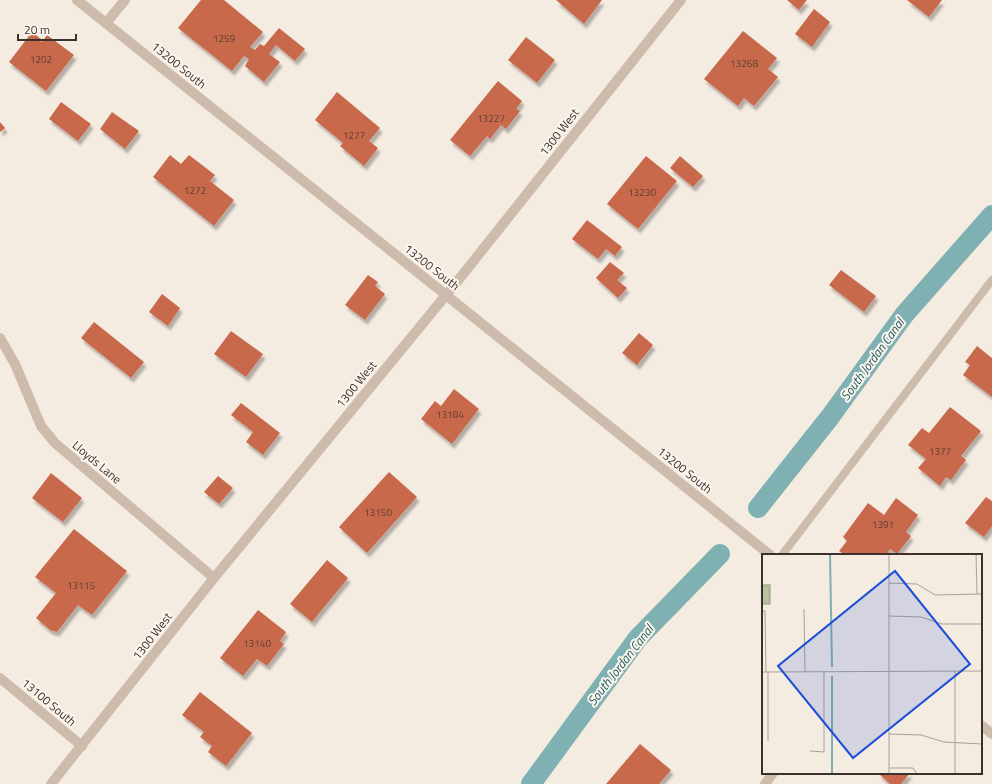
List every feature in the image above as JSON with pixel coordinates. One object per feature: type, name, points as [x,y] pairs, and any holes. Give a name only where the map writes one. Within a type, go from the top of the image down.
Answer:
[{"type":"street","name":"13200 South","points":[[77,0],[769,554]]},
{"type":"street","points":[[106,23],[124,0]]},
{"type":"street","name":"1300 West","points":[[51,784],[214,578],[446,295],[681,0]]},
{"type":"street","name":"Lloyds Lane","points":[[0,338],[16,364],[41,426],[55,443],[214,578]]},
{"type":"street","name":"13100 South","points":[[0,678],[82,746]]},
{"type":"street","points":[[982,726],[992,734]]},
{"type":"street","points":[[765,784],[772,774]]},
{"type":"lane","points":[[783,554],[992,280]]},
{"type":"building","points":[[201,0],[224,0],[263,32],[250,47],[255,50],[260,44],[264,46],[279,28],[305,49],[295,61],[276,45],[269,54],[280,62],[264,82],[245,66],[249,59],[244,56],[232,71],[178,28]]},
{"type":"building","points":[[556,0],[602,0],[584,24]]},
{"type":"building","points":[[787,0],[807,0],[799,10]]},
{"type":"building","points":[[907,0],[942,0],[929,17]]},
{"type":"building","points":[[814,9],[830,22],[812,47],[795,34]]},
{"type":"building","points":[[743,31],[777,58],[768,69],[778,77],[754,106],[744,98],[738,106],[704,79]]},
{"type":"building","points":[[32,32],[41,39],[40,41],[42,42],[47,35],[74,55],[46,91],[9,62]]},
{"type":"building","points":[[526,37],[555,60],[537,83],[508,60]]},
{"type":"building","points":[[498,81],[522,101],[516,109],[520,111],[506,129],[501,125],[490,139],[487,136],[470,156],[450,140]]},
{"type":"building","points":[[337,92],[380,128],[369,141],[378,148],[364,166],[340,146],[343,143],[315,120]]},
{"type":"building","points":[[61,102],[91,124],[78,141],[49,119]]},
{"type":"building","points":[[112,112],[139,131],[125,149],[100,129]]},
{"type":"building","points":[[0,122],[5,128],[0,132]]},
{"type":"building","points":[[170,155],[181,164],[189,155],[215,175],[210,181],[234,200],[214,226],[153,177]]},
{"type":"building","points":[[646,156],[677,181],[638,229],[607,204]]},
{"type":"building","points":[[680,156],[703,176],[693,187],[670,168]]},
{"type":"building","points":[[587,220],[622,247],[615,256],[606,249],[598,259],[572,239]]},
{"type":"building","points":[[610,262],[624,273],[617,280],[627,288],[618,298],[596,278]]},
{"type":"building","points":[[841,270],[876,296],[864,312],[829,285]]},
{"type":"building","points":[[368,275],[378,282],[375,286],[385,294],[365,320],[345,305]]},
{"type":"building","points":[[162,294],[180,308],[168,326],[149,312]]},
{"type":"building","points":[[94,322],[144,362],[131,378],[81,338]]},
{"type":"building","points":[[231,331],[263,354],[246,377],[214,354]]},
{"type":"building","points":[[639,333],[653,345],[637,365],[622,353]]},
{"type":"building","points":[[977,346],[992,358],[992,397],[963,375],[970,365],[965,362]]},
{"type":"building","points":[[454,389],[479,409],[452,444],[421,419],[435,401],[441,406]]},
{"type":"building","points":[[241,403],[280,433],[263,455],[246,442],[253,432],[231,415]]},
{"type":"building","points":[[950,407],[981,431],[961,456],[966,460],[951,480],[946,477],[940,486],[918,468],[926,459],[908,445],[922,428],[929,433]]},
{"type":"building","points":[[389,472],[417,497],[367,553],[339,527]]},
{"type":"building","points":[[51,473],[82,498],[63,522],[32,498]]},
{"type":"building","points":[[218,476],[233,488],[219,504],[204,492]]},
{"type":"building","points":[[986,497],[992,501],[992,526],[984,537],[965,523]]},
{"type":"building","points":[[896,498],[918,515],[906,532],[911,536],[897,554],[890,549],[887,554],[844,554],[839,551],[847,541],[843,537],[868,503],[884,515]]},
{"type":"building","points":[[74,529],[127,571],[92,615],[78,605],[57,632],[50,630],[36,618],[56,593],[35,577]]},
{"type":"building","points":[[327,560],[348,578],[312,622],[290,604]]},
{"type":"building","points":[[258,610],[286,632],[280,641],[284,644],[267,666],[257,659],[243,676],[220,658]]},
{"type":"building","points":[[200,692],[252,733],[226,766],[208,752],[212,746],[200,737],[204,732],[182,715]]},
{"type":"building","points":[[640,744],[671,770],[659,784],[606,784]]},
{"type":"building","points":[[879,774],[909,774],[901,784],[890,784]]},
{"type":"waterway","name":"South Jordan Canal","points":[[758,508],[830,417],[904,315],[992,215]]},
{"type":"waterway","name":"South Jordan Canal","points":[[531,784],[638,638],[720,554]]}]
